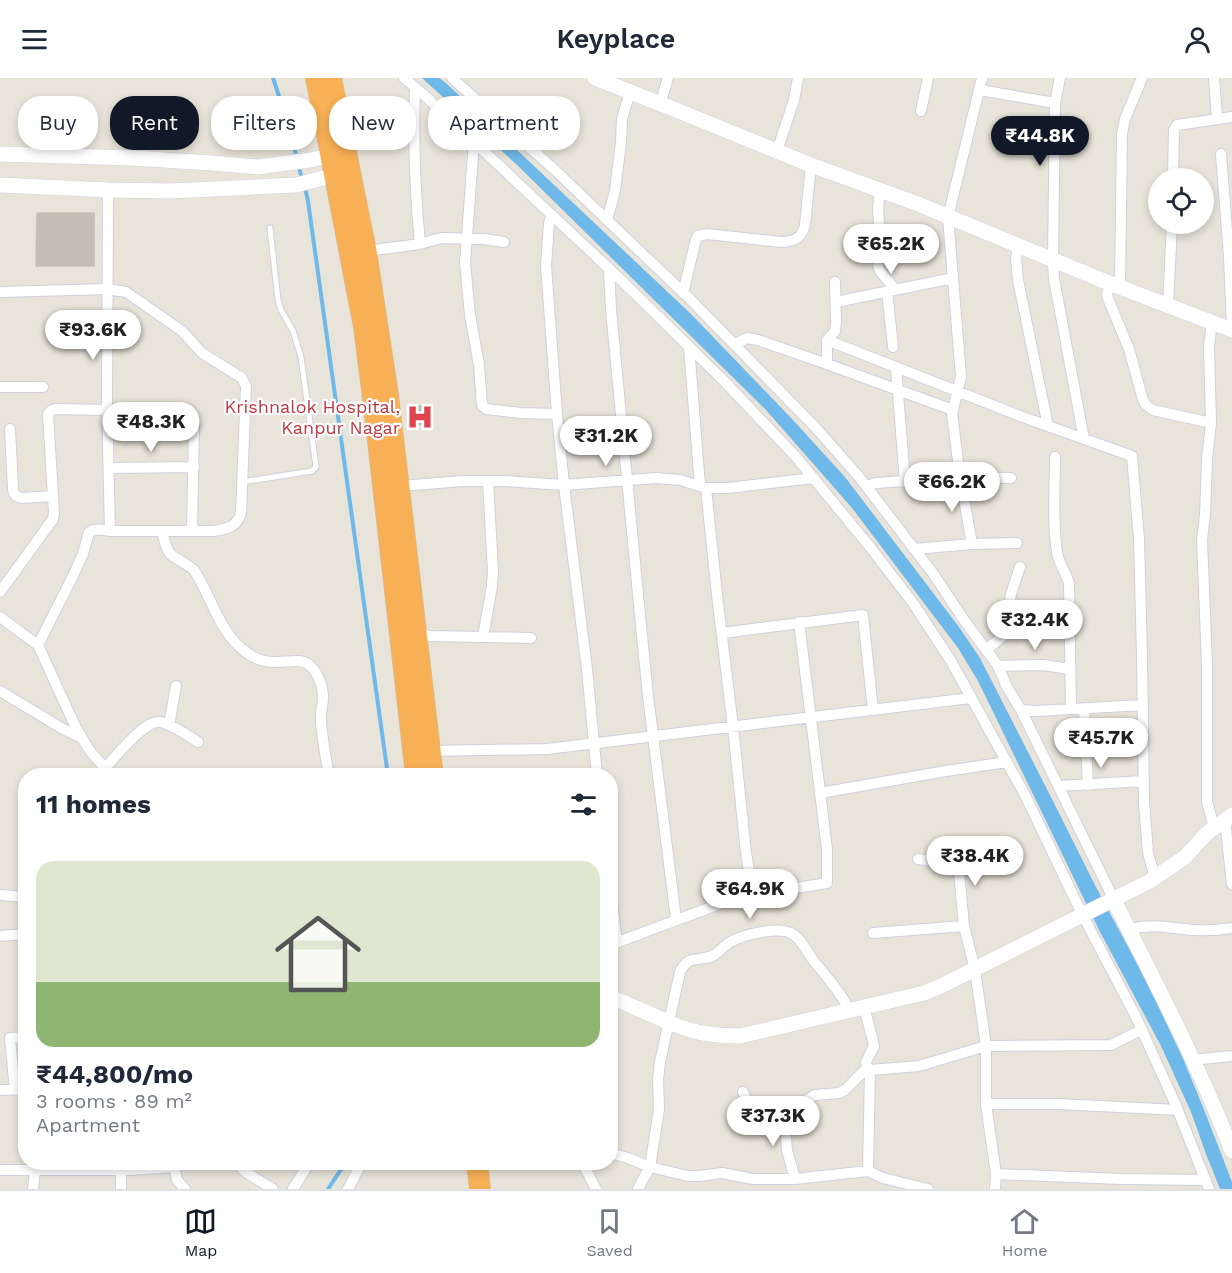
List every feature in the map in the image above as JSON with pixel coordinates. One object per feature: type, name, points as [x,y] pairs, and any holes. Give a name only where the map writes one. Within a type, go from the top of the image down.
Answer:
[{"type":"highway","points":[[316,78],[336,167],[364,327],[422,752],[429,768]]},
{"type":"highway","points":[[331,78],[336,167],[366,251],[400,486],[416,634],[422,752],[418,768]]},
{"type":"highway","points":[[466,1170],[468,1189]]},
{"type":"highway","points":[[478,1170],[480,1189]]},
{"type":"street","points":[[404,78],[428,99]]},
{"type":"street","points":[[452,78],[607,219],[816,428],[866,486],[914,549],[998,666],[1059,786],[1112,901],[1129,929],[1218,1116],[1232,1151]]},
{"type":"street","points":[[595,78],[1115,285],[1232,328],[1226,227],[1228,186],[1221,154]]},
{"type":"street","points":[[660,104],[668,78]]},
{"type":"street","points":[[777,151],[794,100],[798,78]]},
{"type":"street","points":[[921,111],[928,78]]},
{"type":"street","points":[[972,544],[960,477],[953,410],[961,376],[948,217],[982,78]]},
{"type":"street","points":[[1059,78],[1055,103],[1054,279],[1084,439]]},
{"type":"street","points":[[1142,78],[1125,119],[1122,133],[1115,285],[1107,297],[1129,349],[1146,405],[1153,410],[1211,423]]},
{"type":"street","points":[[1214,78],[1217,118]]},
{"type":"street","points":[[415,87],[415,195],[420,244]]},
{"type":"street","points":[[980,90],[1055,103]]},
{"type":"street","points":[[607,219],[615,191],[622,119],[630,92]]},
{"type":"street","points":[[1173,168],[1175,127],[1180,123],[1232,117]]},
{"type":"street","points":[[473,150],[465,263],[482,405],[486,409],[557,414]]},
{"type":"street","points":[[483,150],[609,268],[725,382],[814,478],[913,603],[972,698],[1086,914],[1142,1030],[1208,1185],[1110,1184],[996,1174]]},
{"type":"street","points":[[0,154],[131,158],[258,167],[309,160],[336,167]]},
{"type":"street","points":[[683,293],[698,236],[707,234],[782,242],[799,238],[805,225],[811,165]]},
{"type":"street","points":[[0,185],[170,191],[296,185],[336,167]]},
{"type":"street","points":[[108,190],[110,531]]},
{"type":"street","points":[[880,190],[878,266],[891,290],[893,347]]},
{"type":"street","points":[[552,215],[549,223],[546,266],[557,414],[596,768]]},
{"type":"street","points":[[1168,305],[1172,234]]},
{"type":"street","points":[[366,251],[420,244],[441,238],[504,242]]},
{"type":"street","points":[[1018,246],[1017,280],[1048,426]]},
{"type":"street","points":[[609,268],[640,616],[676,919]]},
{"type":"street","points":[[836,302],[953,278]]},
{"type":"street","points":[[827,362],[827,343],[836,327],[835,282]]},
{"type":"street","points":[[0,292],[108,289],[126,292],[182,331],[202,353],[242,378],[246,389],[242,513],[237,523],[226,529],[214,531],[93,530],[89,532],[83,554],[38,645]]},
{"type":"street","points":[[1212,322],[1209,347],[1211,423],[1202,540],[1207,665],[1207,801],[1224,821],[1232,884]]},
{"type":"street","points":[[734,345],[747,339],[758,340],[827,362],[953,410]]},
{"type":"street","points":[[827,343],[1132,456],[1138,539],[1144,802],[1148,853],[1155,878]]},
{"type":"street","points":[[689,347],[703,487],[753,896]]},
{"type":"street","points":[[896,368],[905,482]]},
{"type":"street","points":[[0,387],[43,387]]},
{"type":"street","points":[[0,592],[53,519],[48,414],[56,409],[108,410]]},
{"type":"street","points":[[192,531],[194,426]]},
{"type":"street","points":[[10,429],[14,493],[19,498],[52,496]]},
{"type":"street","points":[[1055,457],[1056,547],[1069,583],[1071,709]]},
{"type":"street","points":[[109,468],[194,467]]},
{"type":"street","points":[[866,486],[876,483],[960,477],[1011,478]]},
{"type":"street","points":[[400,486],[464,481],[564,485],[656,478],[680,480],[703,487],[728,488],[814,478]]},
{"type":"street","points":[[483,637],[492,586],[488,481]]},
{"type":"street","points":[[162,531],[166,549],[172,557],[194,570],[228,634],[239,647],[251,656],[271,663],[303,661],[311,665],[322,687],[321,720],[327,768]]},
{"type":"street","points":[[914,549],[1017,543]]},
{"type":"street","points":[[987,650],[1005,633],[1011,594],[1020,567]]},
{"type":"street","points":[[722,633],[863,615],[873,710]]},
{"type":"street","points":[[0,617],[38,645],[82,738],[105,768]]},
{"type":"street","points":[[618,941],[725,902],[827,884],[827,849],[799,622]]},
{"type":"street","points":[[416,634],[531,638]]},
{"type":"street","points":[[998,666],[1043,666],[1070,669]]},
{"type":"street","points":[[169,725],[176,686]]},
{"type":"street","points":[[0,691],[82,738]]},
{"type":"street","points":[[422,752],[547,749],[972,698]]},
{"type":"street","points":[[1021,710],[1143,705]]},
{"type":"street","points":[[1084,708],[1088,785]]},
{"type":"street","points":[[111,768],[145,728],[155,723],[169,725],[198,742]]},
{"type":"street","points":[[820,794],[1007,762]]},
{"type":"street","points":[[1059,786],[1144,781]]},
{"type":"street","points":[[618,1000],[700,1033],[740,1036],[924,993],[975,970],[1155,878],[1185,857],[1207,833],[1224,821]]},
{"type":"street","points":[[918,859],[952,864],[958,869],[960,876],[964,926],[975,970],[986,1046],[986,1104],[996,1174],[995,1189]]},
{"type":"street","points":[[0,895],[18,896]]},
{"type":"street","points":[[1129,929],[1149,925],[1211,931],[1232,928]]},
{"type":"street","points":[[873,933],[964,926]]},
{"type":"street","points":[[638,1189],[650,1167],[659,1109],[660,1062],[680,972],[689,960],[713,956],[729,942],[777,930],[796,936],[813,961],[856,1008],[872,1035],[874,1046],[866,1062],[868,1069],[868,1172]]},
{"type":"street","points":[[0,936],[18,935]]},
{"type":"street","points":[[743,1092],[750,1106],[755,1110],[793,1108],[815,1095],[839,1093],[845,1090],[868,1069],[919,1066],[986,1046],[1112,1045],[1142,1030]]},
{"type":"street","points":[[18,1038],[10,1038],[18,1080]]},
{"type":"street","points":[[1192,1060],[1232,1056]]},
{"type":"street","points":[[0,1090],[18,1090]]},
{"type":"street","points":[[986,1104],[1059,1104],[1178,1110]]},
{"type":"street","points":[[784,1109],[787,1150],[795,1179]]},
{"type":"street","points":[[618,1155],[650,1167],[693,1176],[722,1173],[753,1179],[795,1179],[814,1183],[868,1172]]},
{"type":"street","points":[[0,1170],[35,1170],[33,1189]]},
{"type":"street","points":[[121,1170],[121,1189]]},
{"type":"street","points":[[174,1170],[177,1180],[184,1189]]},
{"type":"street","points":[[244,1170],[273,1189]]},
{"type":"street","points":[[293,1189],[305,1170]]},
{"type":"street","points":[[348,1189],[358,1170]]},
{"type":"street","points":[[586,1170],[596,1189]]},
{"type":"street","points":[[868,1172],[883,1184],[923,1189]]},
{"type":"lane","points":[[242,482],[312,471],[316,467],[301,357],[293,330],[278,300],[270,228]]},
{"type":"water","points":[[422,78],[439,78],[460,96],[442,96]]},
{"type":"water","points":[[501,150],[517,150],[690,313],[793,420],[845,477],[959,627],[980,658],[1149,986],[1205,1112],[1232,1182],[1232,1189],[1220,1189],[1191,1112],[1161,1046],[1099,930],[978,681],[958,648],[852,508],[766,410]]},
{"type":"building","points":[[37,213],[94,213],[94,266],[36,266]]},
{"type":"building","points":[[426,405],[427,424],[415,425],[413,407]]},
{"type":"waterway","points":[[273,78],[297,158]]},
{"type":"waterway","points":[[298,165],[303,181]]},
{"type":"waterway","points":[[305,188],[387,768]]},
{"type":"waterway","points":[[328,1189],[341,1170]]},
{"type":"place","name":"Krishnalok Hospital, Kanpur Nagar","points":[[420,417]]}]
